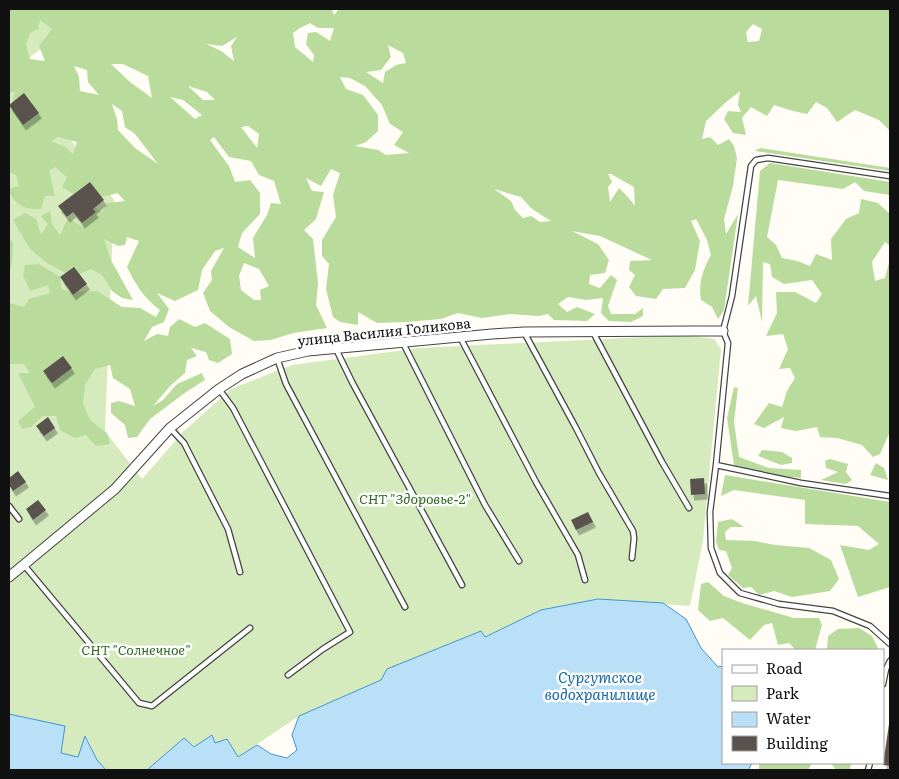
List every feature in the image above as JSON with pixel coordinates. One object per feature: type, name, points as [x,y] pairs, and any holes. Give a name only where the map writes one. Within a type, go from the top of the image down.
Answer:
[{"type":"street","name":"улица Василия Голикова","points":[[9,577],[116,488],[170,428],[218,390],[242,374],[278,358],[308,351],[335,348],[524,332],[723,331]]},
{"type":"lane","points":[[890,176],[768,158],[756,160],[751,166],[732,296],[723,331],[728,343],[710,512],[711,548],[720,574],[740,593],[779,604],[833,611],[870,626],[890,644]]},
{"type":"lane","points":[[524,332],[599,473],[633,532],[632,558]]},
{"type":"lane","points":[[593,332],[662,462],[689,508]]},
{"type":"lane","points":[[460,337],[536,482],[578,555],[585,580]]},
{"type":"lane","points":[[402,342],[486,506],[519,561]]},
{"type":"lane","points":[[335,348],[462,585]]},
{"type":"lane","points":[[278,358],[286,384],[405,607]]},
{"type":"lane","points":[[218,390],[233,408],[350,632],[322,649],[288,676]]},
{"type":"lane","points":[[170,428],[184,443],[228,529],[240,572]]},
{"type":"lane","points":[[716,465],[801,483],[890,496]]},
{"type":"lane","points":[[9,506],[19,519]]},
{"type":"lane","points":[[24,565],[139,703],[152,706],[250,628]]},
{"type":"lane","points":[[884,679],[890,661]]},
{"type":"green space","points":[[9,9],[90,9],[18,67],[114,200],[105,431],[142,479],[184,431],[231,389],[292,365],[420,348],[687,335],[714,339],[721,349],[703,540],[690,606],[598,599],[541,610],[484,637],[480,631],[381,680],[299,716],[238,757],[215,743],[212,735],[194,747],[184,738],[147,770],[106,770],[97,760],[86,736],[78,757],[60,753],[65,726],[9,714]]},
{"type":"green space","points":[[9,9],[332,9],[334,15],[339,9],[890,9],[890,131],[879,120],[855,110],[837,122],[827,108],[816,102],[807,114],[774,105],[767,116],[751,107],[742,118],[746,135],[733,133],[724,119],[728,111],[741,112],[738,105],[740,91],[706,121],[702,139],[710,137],[718,145],[729,139],[734,146],[737,158],[733,186],[724,219],[726,234],[738,214],[724,310],[718,319],[712,307],[701,300],[700,288],[702,277],[711,255],[707,240],[696,219],[691,221],[700,241],[695,270],[685,288],[663,289],[656,299],[636,296],[629,287],[635,275],[629,270],[630,261],[652,260],[600,236],[572,231],[598,244],[609,260],[605,273],[590,275],[589,284],[600,288],[611,275],[617,280],[608,306],[611,314],[635,314],[643,308],[643,316],[631,322],[609,321],[601,313],[603,298],[586,300],[568,297],[558,304],[567,312],[577,307],[595,314],[587,321],[554,320],[548,314],[539,316],[510,314],[482,318],[458,313],[441,319],[377,323],[358,312],[358,325],[340,322],[333,317],[326,289],[329,264],[322,256],[322,240],[336,217],[333,195],[340,173],[331,169],[321,186],[306,178],[312,191],[324,192],[316,219],[304,230],[313,239],[318,283],[316,305],[327,328],[293,333],[271,340],[254,341],[229,327],[210,311],[203,293],[212,280],[211,271],[224,248],[215,251],[202,270],[198,290],[175,301],[157,293],[169,309],[164,322],[152,327],[144,341],[157,334],[168,336],[170,327],[179,319],[195,327],[205,323],[230,339],[232,354],[218,363],[209,360],[206,352],[191,348],[197,356],[187,360],[185,373],[170,386],[153,406],[163,400],[177,384],[202,373],[205,380],[150,419],[137,437],[128,438],[125,425],[111,413],[111,403],[119,401],[135,406],[130,389],[113,378],[110,365],[95,369],[85,385],[83,403],[90,420],[107,433],[110,444],[96,446],[86,435],[75,438],[60,430],[56,416],[43,416],[31,427],[22,429],[18,421],[35,407],[18,373],[30,373],[24,364],[9,363],[9,303],[24,307],[29,299],[50,293],[48,285],[30,291],[23,275],[25,265],[39,264],[60,277],[62,289],[72,292],[97,291],[122,307],[140,308],[156,317],[160,310],[140,290],[127,267],[139,241],[127,237],[125,245],[118,246],[104,239],[111,260],[133,300],[122,298],[112,291],[102,275],[91,269],[73,277],[47,263],[30,249],[13,220],[25,213],[36,219],[41,235],[48,224],[41,216],[50,211],[52,224],[60,235],[68,218],[83,227],[82,208],[92,205],[102,212],[107,203],[125,201],[117,193],[89,198],[70,192],[62,187],[67,177],[55,167],[49,171],[55,196],[45,196],[41,209],[26,208],[16,202],[9,189],[19,186],[16,175],[9,172],[9,104],[11,106],[15,92],[9,93]],"holes":[[[40,20],[52,29],[39,46],[45,61],[30,59],[26,45],[30,33],[38,29]],[[310,23],[318,28],[334,28],[330,41],[316,32],[308,33],[306,44],[314,55],[313,62],[295,47],[293,33]],[[753,24],[762,29],[759,41],[748,42],[746,32]],[[237,37],[231,46],[234,61],[221,51],[206,44],[222,46]],[[388,45],[403,53],[406,63],[396,65],[385,72],[383,83],[366,72],[381,70],[391,57]],[[111,64],[123,64],[148,76],[152,98],[130,82]],[[74,66],[87,70],[88,82],[99,95],[80,91],[79,77]],[[340,77],[350,78],[365,86],[382,105],[390,124],[403,132],[394,145],[409,153],[386,155],[378,150],[355,146],[366,142],[378,131],[378,115],[363,95],[346,89]],[[188,86],[207,92],[215,100],[203,100]],[[170,97],[183,100],[202,115],[195,119]],[[112,104],[122,111],[125,127],[135,134],[158,164],[135,148],[118,130]],[[248,126],[259,134],[257,148],[241,127]],[[58,137],[77,142],[73,154],[65,147],[51,141]],[[214,137],[229,157],[251,161],[259,175],[274,181],[281,204],[271,203],[267,215],[253,238],[255,258],[238,247],[242,233],[260,214],[260,193],[250,180],[235,182],[229,166],[210,140]],[[608,174],[634,187],[635,206],[619,188],[610,202],[608,187],[612,182]],[[494,189],[521,197],[532,209],[551,221],[540,222],[531,216],[523,218],[515,210],[511,201]],[[244,263],[259,269],[269,286],[260,290],[261,300],[254,300],[241,290],[239,276]]]},
{"type":"green space","points":[[760,148],[890,168],[890,171],[755,151]]},
{"type":"green space","points":[[770,163],[890,182],[890,195],[864,191],[855,182],[843,189],[778,180],[767,237],[776,245],[782,258],[810,266],[816,254],[832,260],[831,239],[846,219],[859,213],[861,199],[878,203],[890,214],[890,246],[885,242],[872,262],[875,281],[885,278],[890,259],[890,432],[880,454],[873,457],[862,445],[837,438],[820,437],[817,427],[796,431],[781,428],[784,417],[764,428],[754,424],[769,403],[782,407],[787,391],[795,378],[790,368],[779,369],[788,349],[783,334],[766,336],[777,313],[776,292],[795,292],[816,303],[822,294],[812,280],[784,284],[772,277],[770,264],[763,262],[762,322],[756,296],[748,306],[760,171]]},
{"type":"green space","points":[[9,238],[13,243],[12,264],[9,271]]},
{"type":"green space","points":[[734,387],[738,388],[734,422],[739,457],[769,468],[801,470],[801,478],[768,475],[734,465],[727,418]]},
{"type":"green space","points":[[762,450],[782,452],[792,458],[792,463],[781,465],[758,456]]},
{"type":"green space","points":[[830,459],[848,464],[846,472],[852,480],[846,484],[821,480],[838,472],[826,468],[825,461]]},
{"type":"green space","points":[[876,463],[884,468],[888,480],[870,475]]},
{"type":"green space","points":[[725,475],[890,502],[890,587],[858,597],[840,545],[869,550],[879,544],[858,526],[805,524],[805,500],[734,490],[721,496]]},
{"type":"green space","points":[[732,519],[744,527],[731,527],[725,532],[726,540],[755,541],[809,548],[831,560],[839,579],[830,591],[792,597],[774,591],[759,595],[751,587],[743,588],[728,575],[732,568],[726,551],[719,550],[716,542],[718,522]]},
{"type":"green space","points":[[708,582],[724,596],[745,604],[794,618],[819,618],[822,625],[815,649],[795,649],[789,643],[778,645],[772,623],[764,625],[750,640],[723,618],[710,621],[698,610],[701,584]]},
{"type":"green space","points":[[859,628],[872,636],[878,649],[827,649],[828,636],[838,629]]},
{"type":"green space","points":[[759,764],[811,764],[808,770],[759,770]]},
{"type":"green space","points":[[832,764],[852,764],[851,770],[836,770]]},
{"type":"water","name":"Сургутское водохранилище","points":[[598,599],[663,603],[686,619],[701,648],[718,667],[722,666],[722,764],[751,764],[748,770],[147,770],[184,738],[194,747],[212,735],[215,743],[227,739],[238,757],[257,745],[271,754],[287,758],[297,750],[292,735],[299,716],[381,680],[387,669],[481,631],[485,637],[541,610]]},
{"type":"water","points":[[9,714],[65,726],[61,753],[78,757],[85,736],[97,760],[106,770],[9,770]]},
{"type":"building","points":[[24,93],[39,113],[23,125],[9,105]]},
{"type":"building","points":[[90,182],[104,200],[93,209],[96,212],[82,223],[73,212],[67,217],[58,206]]},
{"type":"building","points":[[74,267],[87,284],[73,295],[60,277]]},
{"type":"building","points":[[63,356],[72,368],[52,383],[43,371]]},
{"type":"building","points":[[48,417],[55,428],[44,436],[36,426]]},
{"type":"building","points":[[18,471],[26,482],[13,491],[9,485],[9,478]]},
{"type":"building","points":[[704,478],[705,494],[691,495],[690,479]]},
{"type":"building","points":[[38,500],[46,510],[33,520],[26,509]]},
{"type":"building","points":[[588,512],[593,522],[576,530],[571,520]]},
{"type":"building","points":[[890,724],[890,766],[883,765]]},
{"type":"park label","name":"СНТ \"Здоровье-2\"","points":[[415,498]]},
{"type":"park label","name":"СНТ \"Солнечное\"","points":[[136,649]]}]
